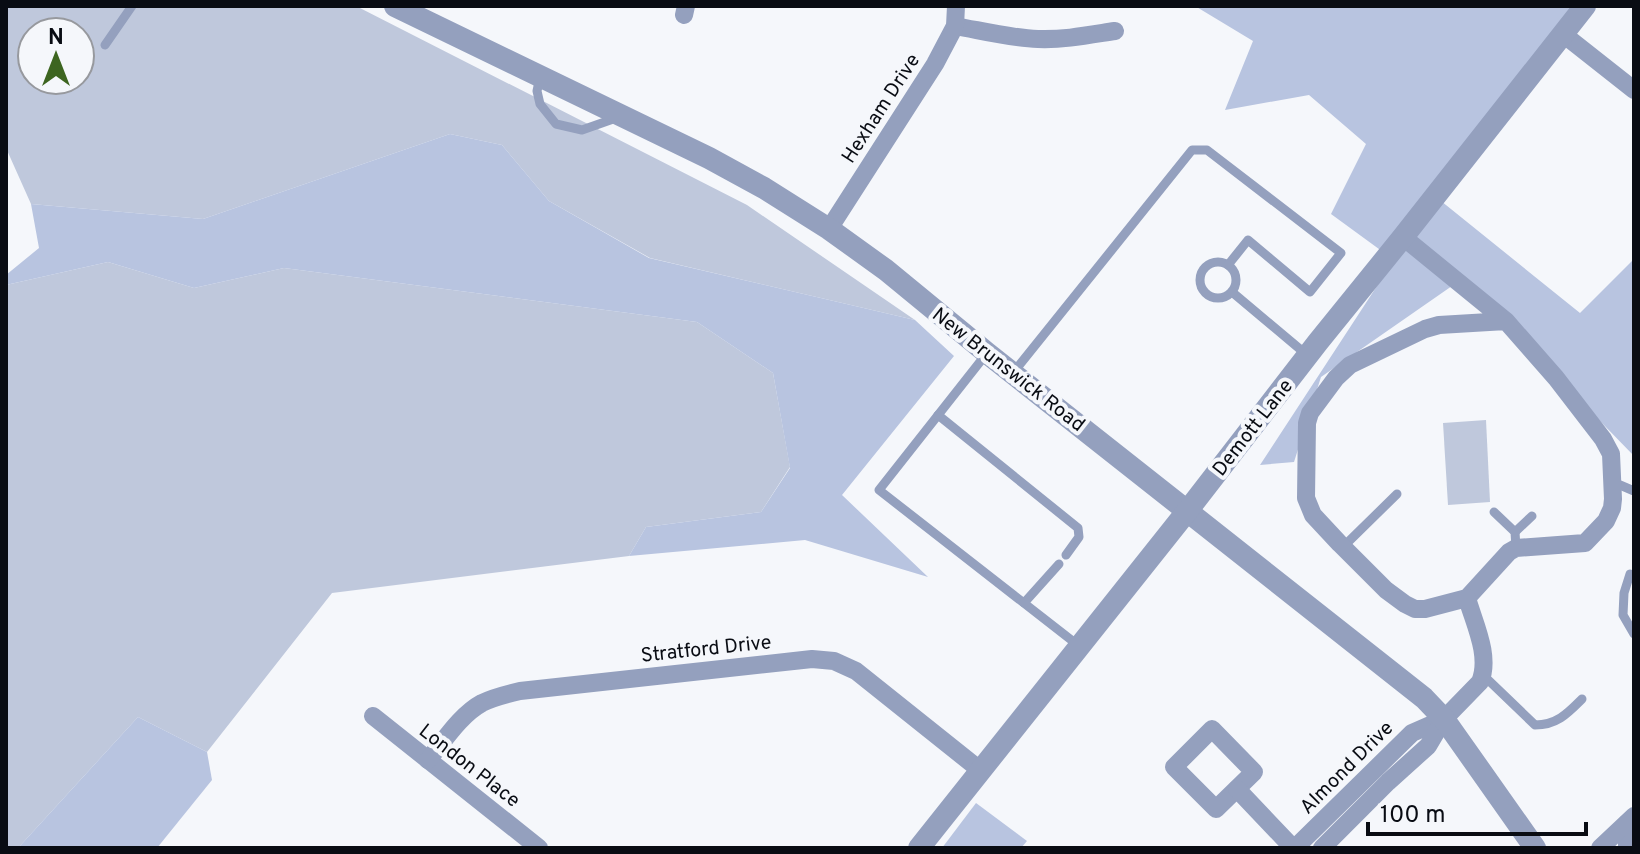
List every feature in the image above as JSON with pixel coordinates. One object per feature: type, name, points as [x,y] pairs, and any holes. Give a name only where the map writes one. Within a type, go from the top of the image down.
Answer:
[{"type":"street","name":"Hexham Drive","points":[[829,229],[935,64],[955,26],[956,6]]},
{"type":"street","name":"Demott Lane","points":[[919,848],[1585,6]]},
{"type":"street","name":"New Brunswick Road","points":[[410,9],[764,188],[886,270],[1413,689],[1444,719],[1535,848]]},
{"type":"street","points":[[955,26],[1038,39],[1073,38],[1115,31]]},
{"type":"street","points":[[1563,34],[1634,90]]},
{"type":"street","points":[[1403,237],[1506,321],[1556,378],[1611,454],[1612,484],[1612,508],[1606,521],[1585,543],[1515,540],[1509,552],[1467,598],[1415,609],[1386,590],[1313,515],[1306,498],[1307,423],[1310,413],[1336,378],[1350,365],[1425,329],[1439,325],[1506,321]]},
{"type":"street","points":[[1444,719],[1483,675],[1484,657],[1467,598]]},
{"type":"street","name":"Stratford Drive","points":[[428,760],[465,715],[494,697],[520,691],[812,659],[834,661],[856,671],[980,770]]},
{"type":"street","name":"London Place","points":[[373,716],[539,848]]},
{"type":"street","name":"Almond Drive","points":[[1237,789],[1294,848],[1412,733],[1444,719]]},
{"type":"street","name":"Almond Drive","points":[[1322,848],[1428,746],[1444,719]]},
{"type":"street","points":[[1212,729],[1254,772],[1237,789],[1216,809],[1174,767],[1212,729]]},
{"type":"street","points":[[1600,848],[1631,820]]},
{"type":"street","points":[[1627,848],[1631,820]]},
{"type":"lane","points":[[105,45],[132,6]]},
{"type":"lane","points":[[540,77],[537,91],[540,104],[556,124],[582,130],[621,116]]},
{"type":"lane","points":[[1013,373],[1192,150],[1207,150],[1341,253],[1310,292],[1248,240],[1228,265]]},
{"type":"lane","points":[[1217,261],[1228,265],[1236,275],[1235,287],[1221,298],[1209,297],[1199,282],[1202,270],[1217,261]]},
{"type":"lane","points":[[1232,292],[1307,355]]},
{"type":"lane","points":[[987,353],[879,490],[1079,646]]},
{"type":"lane","points":[[938,415],[1078,528],[1079,537],[1066,555]]},
{"type":"lane","points":[[1612,484],[1634,491]]},
{"type":"lane","points":[[1343,547],[1397,494]]},
{"type":"lane","points":[[1494,512],[1515,540],[1532,516]]},
{"type":"lane","points":[[1024,603],[1059,564]]},
{"type":"lane","points":[[1630,574],[1624,593],[1623,615],[1634,634]]},
{"type":"lane","points":[[1483,675],[1535,725],[1547,725],[1563,718],[1582,699]]},
{"type":"shaded area","points":[[6,6],[356,6],[747,205],[915,320],[650,258],[549,201],[502,145],[450,134],[203,219],[31,204],[6,148]]},
{"type":"shaded area","points":[[1195,6],[1590,6],[1441,201],[1580,313],[1634,259],[1634,456],[1462,279],[1321,377],[1294,462],[1260,465],[1394,260],[1331,214],[1366,144],[1309,95],[1225,110],[1253,41]]},
{"type":"shaded area","points":[[450,134],[502,145],[549,201],[649,258],[915,320],[954,356],[842,495],[928,577],[805,540],[629,556],[646,527],[761,512],[790,468],[773,373],[697,322],[284,268],[194,288],[108,262],[6,285],[6,275],[39,248],[31,204],[203,219]]},
{"type":"shaded area","points":[[108,262],[194,288],[284,268],[697,322],[773,373],[790,467],[761,512],[646,527],[629,556],[332,593],[207,752],[138,717],[18,848],[6,848],[6,285]]},
{"type":"shaded area","points":[[1486,420],[1490,502],[1448,505],[1443,423]]},
{"type":"shaded area","points":[[138,717],[207,752],[212,780],[157,848],[18,848]]},
{"type":"shaded area","points":[[976,803],[1027,841],[1021,848],[942,848]]}]
